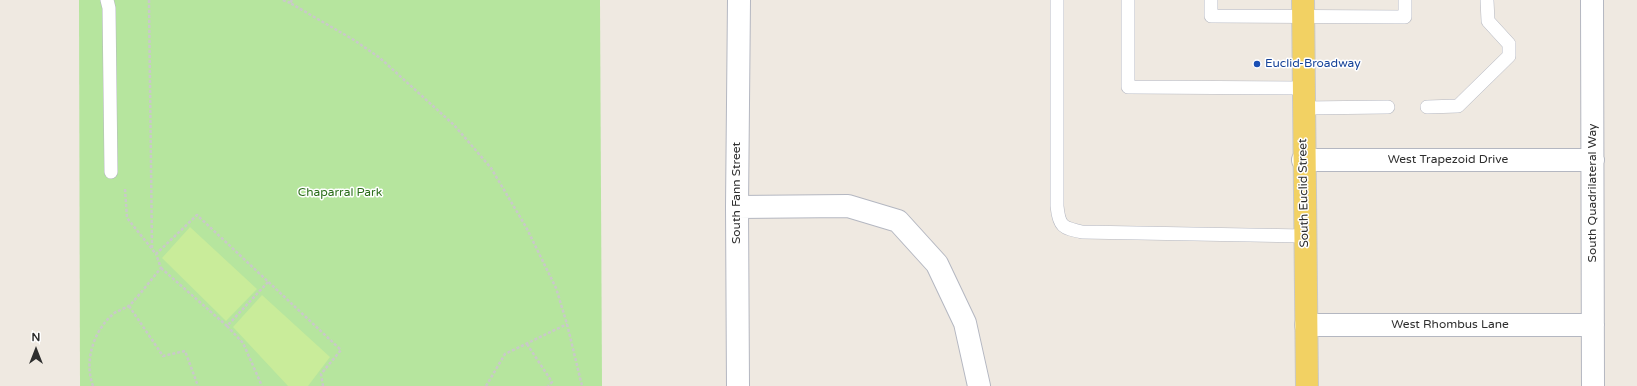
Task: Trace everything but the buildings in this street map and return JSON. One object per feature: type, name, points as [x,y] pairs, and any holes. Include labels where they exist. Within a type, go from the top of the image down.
[{"type":"main road","name":"South Euclid Street","points":[[1303,8],[1307,386]]},
{"type":"street","name":"South Fann Street","points":[[738,386],[737,207],[739,0]]},
{"type":"street","name":"South Quadrilateral Way","points":[[1592,0],[1594,386]]},
{"type":"street","name":"West Trapezoid Drive","points":[[1304,160],[1592,160]]},
{"type":"street","points":[[737,207],[848,206],[898,222],[937,264],[965,323],[979,386]]},
{"type":"street","name":"West Rhombus Lane","points":[[1306,325],[1594,325]]},
{"type":"lane","points":[[107,0],[109,8],[111,172]]},
{"type":"lane","points":[[1057,0],[1056,206],[1058,220],[1066,229],[1082,232],[1305,236]]},
{"type":"lane","points":[[1128,0],[1128,87],[1303,98],[1388,107]]},
{"type":"lane","points":[[1211,0],[1211,16],[1303,8],[1405,17],[1405,0]]},
{"type":"lane","points":[[1427,107],[1458,106],[1509,56],[1509,44],[1488,21],[1487,0]]},
{"type":"path","points":[[149,0],[152,249]]},
{"type":"path","points":[[283,0],[291,2],[354,40],[380,58],[454,125],[491,168],[526,226],[556,288],[567,324],[582,386]]},
{"type":"path","points":[[125,189],[126,218],[156,254],[161,268],[227,326],[242,343],[262,386]]},
{"type":"path","points":[[156,254],[196,215],[341,350],[321,374],[324,386]]},
{"type":"path","points":[[93,386],[89,375],[90,355],[97,335],[112,314],[129,306],[161,268]]},
{"type":"path","points":[[227,326],[268,282]]},
{"type":"path","points":[[129,306],[163,356],[185,351],[198,386]]},
{"type":"path","points":[[486,386],[505,354],[567,324]]},
{"type":"path","points":[[527,344],[552,382],[548,386]]},
{"type":"green space","name":"Chaparral Park","points":[[79,0],[600,0],[602,386],[80,386]]},
{"type":"green space","points":[[190,227],[257,289],[226,321],[162,258]]},
{"type":"green space","points":[[262,295],[330,357],[308,386],[288,386],[233,327]]},
{"type":"place","name":"Euclid-Broadway","points":[[1257,64]]}]
